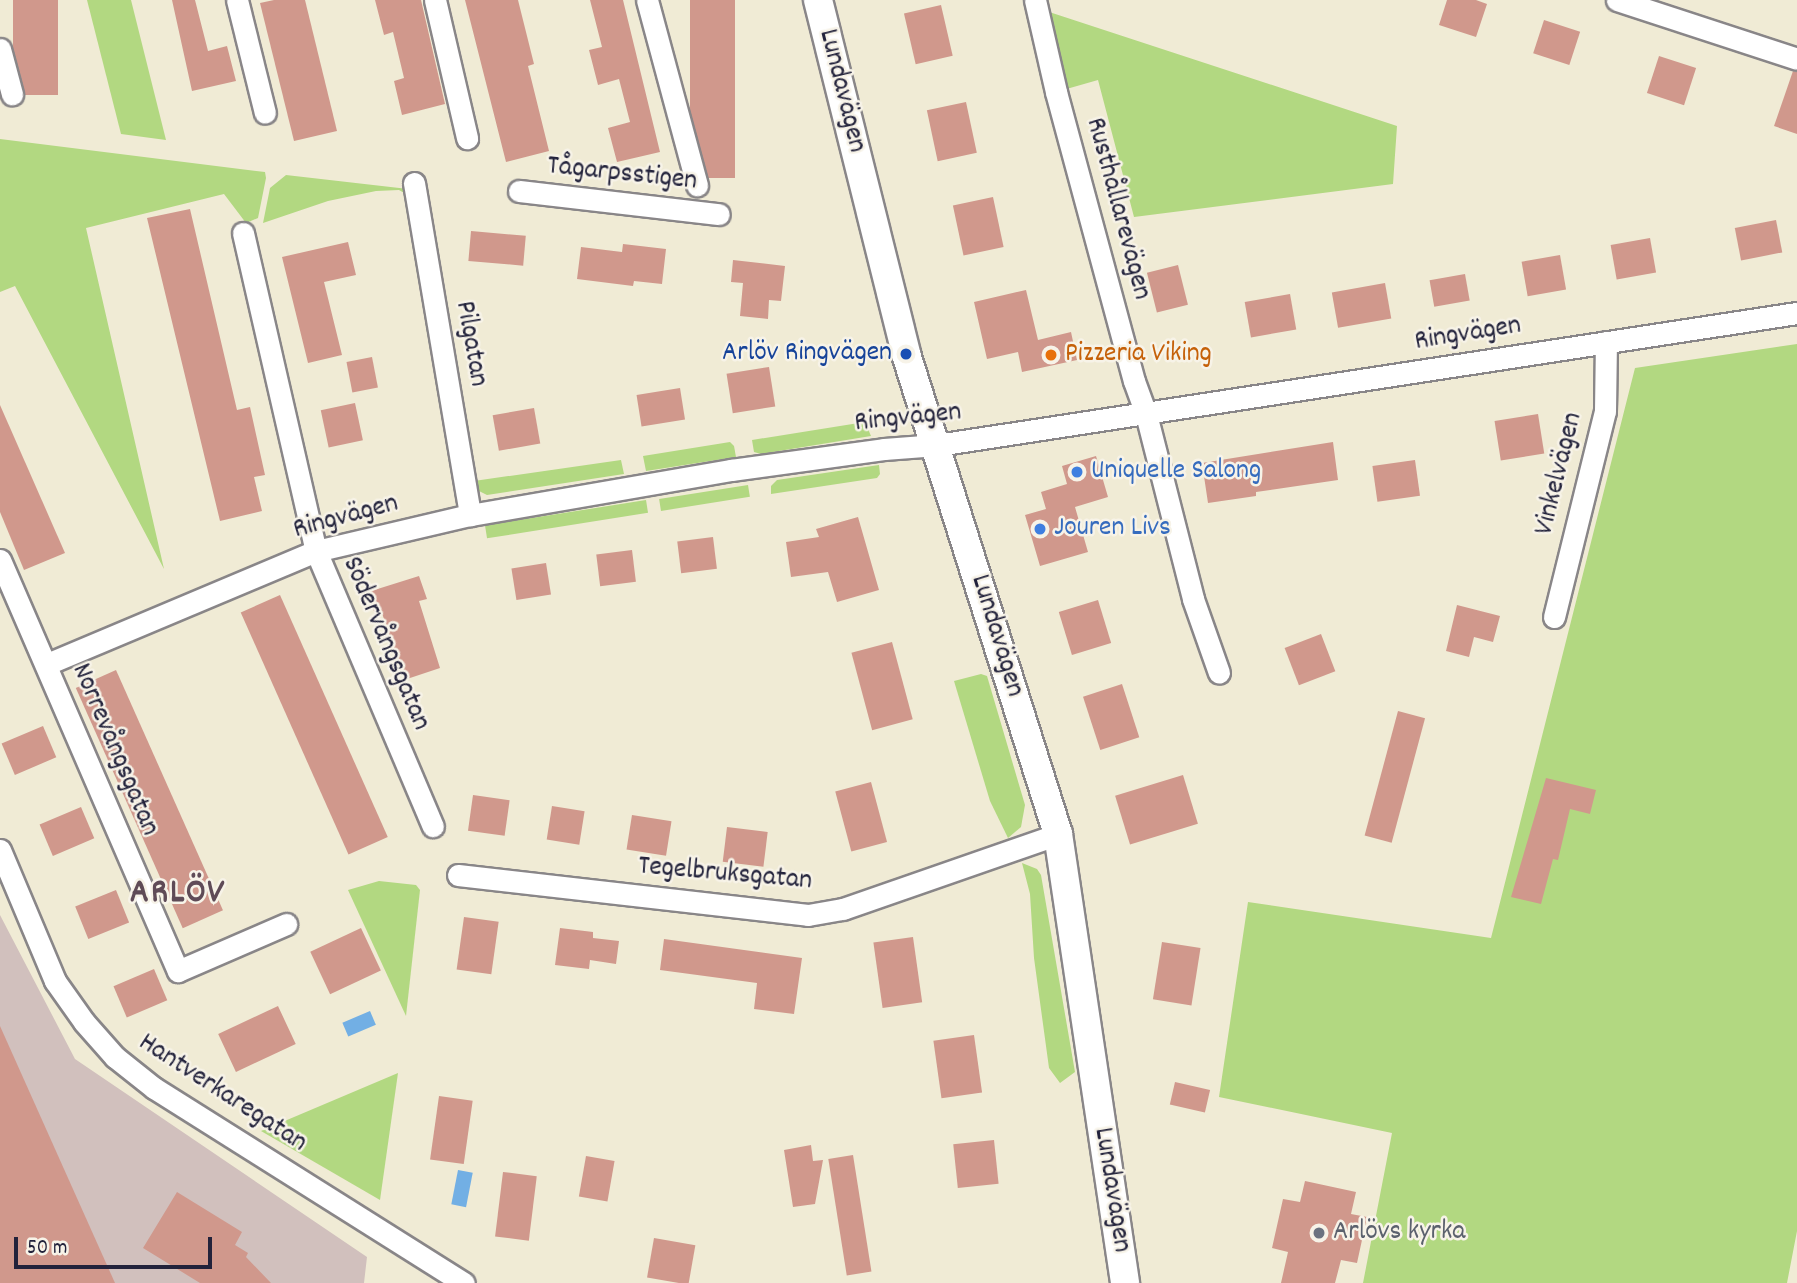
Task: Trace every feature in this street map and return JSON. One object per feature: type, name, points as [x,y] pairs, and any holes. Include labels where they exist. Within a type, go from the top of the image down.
[{"type":"main road","name":"Lundavägen","points":[[818,0],[906,354],[1058,834],[1125,1283]]},
{"type":"street","points":[[237,0],[265,113]]},
{"type":"street","points":[[435,0],[467,138]]},
{"type":"street","points":[[647,0],[697,184]]},
{"type":"street","name":"Rusthållarevägen","points":[[1035,0],[1056,92],[1134,381],[1146,414],[1193,599],[1219,673]]},
{"type":"street","points":[[1617,0],[1797,59]]},
{"type":"street","points":[[0,49],[12,94]]},
{"type":"street","name":"Pilgatan","points":[[414,183],[470,515]]},
{"type":"street","name":"Tågarpsstigen","points":[[519,191],[719,214]]},
{"type":"street","name":"Södervångsgatan","points":[[243,233],[316,551],[433,826]]},
{"type":"street","name":"Ringvägen","points":[[47,663],[316,551],[470,515],[731,470],[884,449],[937,445],[1797,313]]},
{"type":"street","name":"Vinkelvägen","points":[[1554,617],[1605,411],[1606,342]]},
{"type":"street","name":"Norrevångsgatan","points":[[0,560],[47,663],[178,971],[286,924]]},
{"type":"street","name":"Tegelbruksgatan","points":[[458,875],[808,915],[843,909],[1058,834]]},
{"type":"street","name":"Hantverkaregatan","points":[[0,850],[55,981],[84,1022],[116,1057],[154,1088],[464,1283]]},
{"type":"shaded area","points":[[0,915],[75,1059],[367,1257],[364,1283],[0,1283]]},
{"type":"green space","points":[[87,0],[131,0],[166,140],[121,134]]},
{"type":"green space","points":[[1037,8],[1397,126],[1393,184],[1134,217],[1098,80],[1056,92]]},
{"type":"green space","points":[[0,139],[265,172],[258,218],[246,223],[224,194],[86,228],[164,569],[15,286],[0,292]]},
{"type":"green space","points":[[286,175],[408,189],[406,194],[399,190],[376,191],[328,201],[263,223],[270,188]]},
{"type":"green space","points":[[1797,344],[1797,1231],[1787,1283],[1363,1283],[1392,1133],[1219,1097],[1248,902],[1491,938],[1635,368]]},
{"type":"green space","points":[[865,422],[871,436],[761,454],[754,452],[752,440]]},
{"type":"green space","points":[[730,442],[734,446],[736,457],[646,471],[643,456]]},
{"type":"green space","points":[[621,460],[624,474],[487,495],[477,490],[474,481]]},
{"type":"green space","points":[[879,465],[880,474],[877,478],[771,494],[771,486],[777,480]]},
{"type":"green space","points":[[748,485],[750,497],[661,511],[659,499]]},
{"type":"green space","points":[[646,500],[648,513],[487,538],[485,525]]},
{"type":"green space","points":[[981,674],[987,676],[1025,805],[1021,827],[1008,838],[990,801],[954,681]]},
{"type":"green space","points":[[1022,863],[1037,869],[1041,875],[1075,1072],[1060,1083],[1049,1068],[1034,958],[1030,894]]},
{"type":"green space","points":[[379,881],[416,885],[420,890],[406,1016],[348,890]]},
{"type":"green space","points":[[398,1073],[380,1200],[261,1131]]},
{"type":"water","points":[[370,1011],[376,1025],[348,1037],[342,1023]]},
{"type":"water","points":[[458,1170],[473,1173],[466,1207],[451,1204]]},
{"type":"building","points":[[13,0],[58,0],[58,95],[13,95]]},
{"type":"building","points":[[172,0],[195,0],[208,51],[227,46],[236,81],[192,91]]},
{"type":"building","points":[[305,0],[337,131],[294,141],[260,3]]},
{"type":"building","points":[[375,0],[421,0],[445,104],[402,115],[394,81],[404,78],[393,32],[384,35]]},
{"type":"building","points":[[465,0],[518,0],[534,64],[528,66],[549,151],[506,162]]},
{"type":"building","points":[[590,0],[623,0],[660,152],[617,162],[608,128],[630,122],[619,79],[598,85],[589,50],[602,47]]},
{"type":"building","points":[[690,0],[735,0],[735,178],[690,178]]},
{"type":"building","points":[[1447,0],[1476,0],[1487,4],[1476,37],[1439,25]]},
{"type":"building","points":[[941,5],[953,56],[916,64],[904,14]]},
{"type":"building","points":[[1544,20],[1580,32],[1569,65],[1533,53]]},
{"type":"building","points":[[1659,56],[1696,68],[1684,105],[1647,93]]},
{"type":"building","points":[[1793,71],[1797,72],[1797,134],[1774,126]]},
{"type":"building","points":[[966,102],[977,153],[938,161],[927,110]]},
{"type":"building","points":[[993,197],[1004,247],[963,255],[953,206]]},
{"type":"building","points":[[190,209],[237,410],[250,407],[265,475],[254,477],[262,511],[220,521],[147,218]]},
{"type":"building","points":[[1776,220],[1782,252],[1741,260],[1735,228]]},
{"type":"building","points":[[471,231],[526,236],[523,266],[468,261]]},
{"type":"building","points":[[1650,238],[1656,272],[1617,279],[1611,245]]},
{"type":"building","points":[[348,242],[356,275],[324,282],[342,355],[308,363],[282,257]]},
{"type":"building","points":[[623,244],[666,249],[662,284],[634,281],[633,286],[577,279],[581,247],[622,252]]},
{"type":"building","points":[[1560,255],[1566,289],[1528,296],[1522,262]]},
{"type":"building","points":[[733,260],[785,266],[781,301],[769,300],[768,319],[740,316],[743,283],[731,282]]},
{"type":"building","points":[[1178,265],[1188,305],[1157,313],[1147,273]]},
{"type":"building","points":[[1465,274],[1470,301],[1434,307],[1430,280]]},
{"type":"building","points":[[1385,283],[1391,318],[1338,328],[1332,292]]},
{"type":"building","points":[[1026,290],[1038,340],[1071,332],[1077,360],[1022,372],[1018,352],[987,359],[974,302]]},
{"type":"building","points":[[1290,294],[1296,329],[1251,337],[1245,302]]},
{"type":"building","points":[[372,357],[378,387],[352,392],[346,362]]},
{"type":"building","points":[[769,367],[775,407],[733,413],[727,374]]},
{"type":"building","points":[[680,388],[685,420],[642,426],[637,395]]},
{"type":"building","points":[[355,403],[363,440],[329,447],[321,410]]},
{"type":"building","points":[[0,405],[65,553],[24,570],[0,512]]},
{"type":"building","points":[[534,408],[540,443],[499,451],[493,415]]},
{"type":"building","points":[[1538,414],[1544,454],[1501,460],[1495,421]]},
{"type":"building","points":[[1333,442],[1338,480],[1256,492],[1256,496],[1208,503],[1202,463]]},
{"type":"building","points":[[1096,456],[1108,497],[1075,507],[1088,552],[1040,566],[1025,515],[1046,509],[1041,492],[1067,484],[1062,466]]},
{"type":"building","points":[[1415,460],[1420,496],[1377,502],[1372,466]]},
{"type":"building","points":[[858,517],[879,590],[837,602],[828,572],[791,577],[786,542],[819,537],[816,529]]},
{"type":"building","points":[[713,537],[717,569],[681,573],[677,541]]},
{"type":"building","points":[[632,550],[636,582],[600,586],[596,554]]},
{"type":"building","points":[[546,563],[551,595],[516,600],[511,568]]},
{"type":"building","points":[[419,576],[427,599],[419,601],[440,668],[404,680],[382,613],[375,615],[368,592]]},
{"type":"building","points":[[280,595],[388,837],[349,855],[241,612]]},
{"type":"building","points":[[1098,600],[1111,643],[1072,655],[1059,612]]},
{"type":"building","points":[[1457,605],[1500,616],[1493,642],[1474,637],[1469,657],[1446,651]]},
{"type":"building","points":[[1321,634],[1335,671],[1299,685],[1285,648]]},
{"type":"building","points":[[892,642],[913,719],[872,730],[851,653]]},
{"type":"building","points":[[116,670],[223,910],[183,928],[76,688]]},
{"type":"building","points":[[1122,684],[1139,737],[1100,750],[1083,697]]},
{"type":"building","points":[[1398,711],[1425,718],[1392,843],[1365,836]]},
{"type":"building","points":[[43,726],[56,757],[15,775],[2,744]]},
{"type":"building","points":[[1183,775],[1198,824],[1130,845],[1115,796]]},
{"type":"building","points":[[1546,778],[1596,790],[1590,814],[1570,809],[1558,860],[1553,859],[1541,904],[1511,897]]},
{"type":"building","points":[[871,782],[887,842],[851,851],[835,792]]},
{"type":"building","points":[[473,795],[510,800],[505,836],[468,831]]},
{"type":"building","points":[[552,806],[585,811],[579,845],[547,840]]},
{"type":"building","points":[[81,807],[94,838],[53,856],[40,825]]},
{"type":"building","points":[[632,815],[672,821],[666,856],[627,850]]},
{"type":"building","points":[[727,827],[768,832],[763,867],[723,862]]},
{"type":"building","points":[[116,890],[129,922],[88,939],[75,906]]},
{"type":"building","points":[[464,917],[499,922],[491,974],[457,969]]},
{"type":"building","points":[[361,928],[381,971],[330,994],[310,952]]},
{"type":"building","points":[[560,928],[593,932],[593,938],[619,941],[616,964],[590,960],[589,969],[555,965]]},
{"type":"building","points":[[913,937],[922,1002],[883,1008],[873,943]]},
{"type":"building","points":[[664,939],[802,958],[794,1014],[754,1009],[757,983],[660,970]]},
{"type":"building","points":[[1162,942],[1201,948],[1191,1005],[1153,999]]},
{"type":"building","points":[[154,969],[167,1000],[127,1017],[113,986]]},
{"type":"building","points":[[278,1006],[296,1044],[236,1072],[218,1034]]},
{"type":"building","points":[[0,1026],[115,1283],[0,1283]]},
{"type":"building","points":[[974,1035],[982,1092],[941,1098],[933,1041]]},
{"type":"building","points":[[1175,1082],[1210,1090],[1205,1113],[1170,1104]]},
{"type":"building","points":[[439,1096],[473,1101],[464,1164],[430,1159]]},
{"type":"building","points":[[994,1140],[999,1184],[958,1188],[953,1144]]},
{"type":"building","points":[[811,1145],[813,1161],[823,1160],[815,1204],[793,1207],[784,1150]]},
{"type":"building","points":[[853,1155],[871,1272],[847,1275],[828,1159]]},
{"type":"building","points":[[586,1156],[615,1161],[607,1201],[579,1196]]},
{"type":"building","points":[[503,1172],[537,1176],[529,1241],[495,1237]]},
{"type":"building","name":"Arlövs kyrka","points":[[1305,1181],[1356,1192],[1351,1214],[1367,1217],[1357,1263],[1341,1260],[1335,1283],[1281,1283],[1288,1252],[1272,1248],[1283,1199],[1300,1202]]},
{"type":"building","points":[[177,1192],[242,1232],[235,1245],[248,1253],[246,1257],[271,1283],[200,1283],[143,1248]]},
{"type":"building","points":[[654,1238],[695,1245],[689,1283],[647,1277]]},
{"type":"place","name":"Arlöv Ringvägen","points":[[906,354]]},
{"type":"place","name":"Pizzeria Viking","points":[[1051,355]]},
{"type":"place","name":"Uniquelle Salong","points":[[1077,472]]},
{"type":"place","name":"Jouren Livs","points":[[1040,529]]},
{"type":"place","name":"Arlövs kyrka","points":[[1319,1233]]},
{"type":"district","name":"ARLÖV","points":[[178,894]]}]
